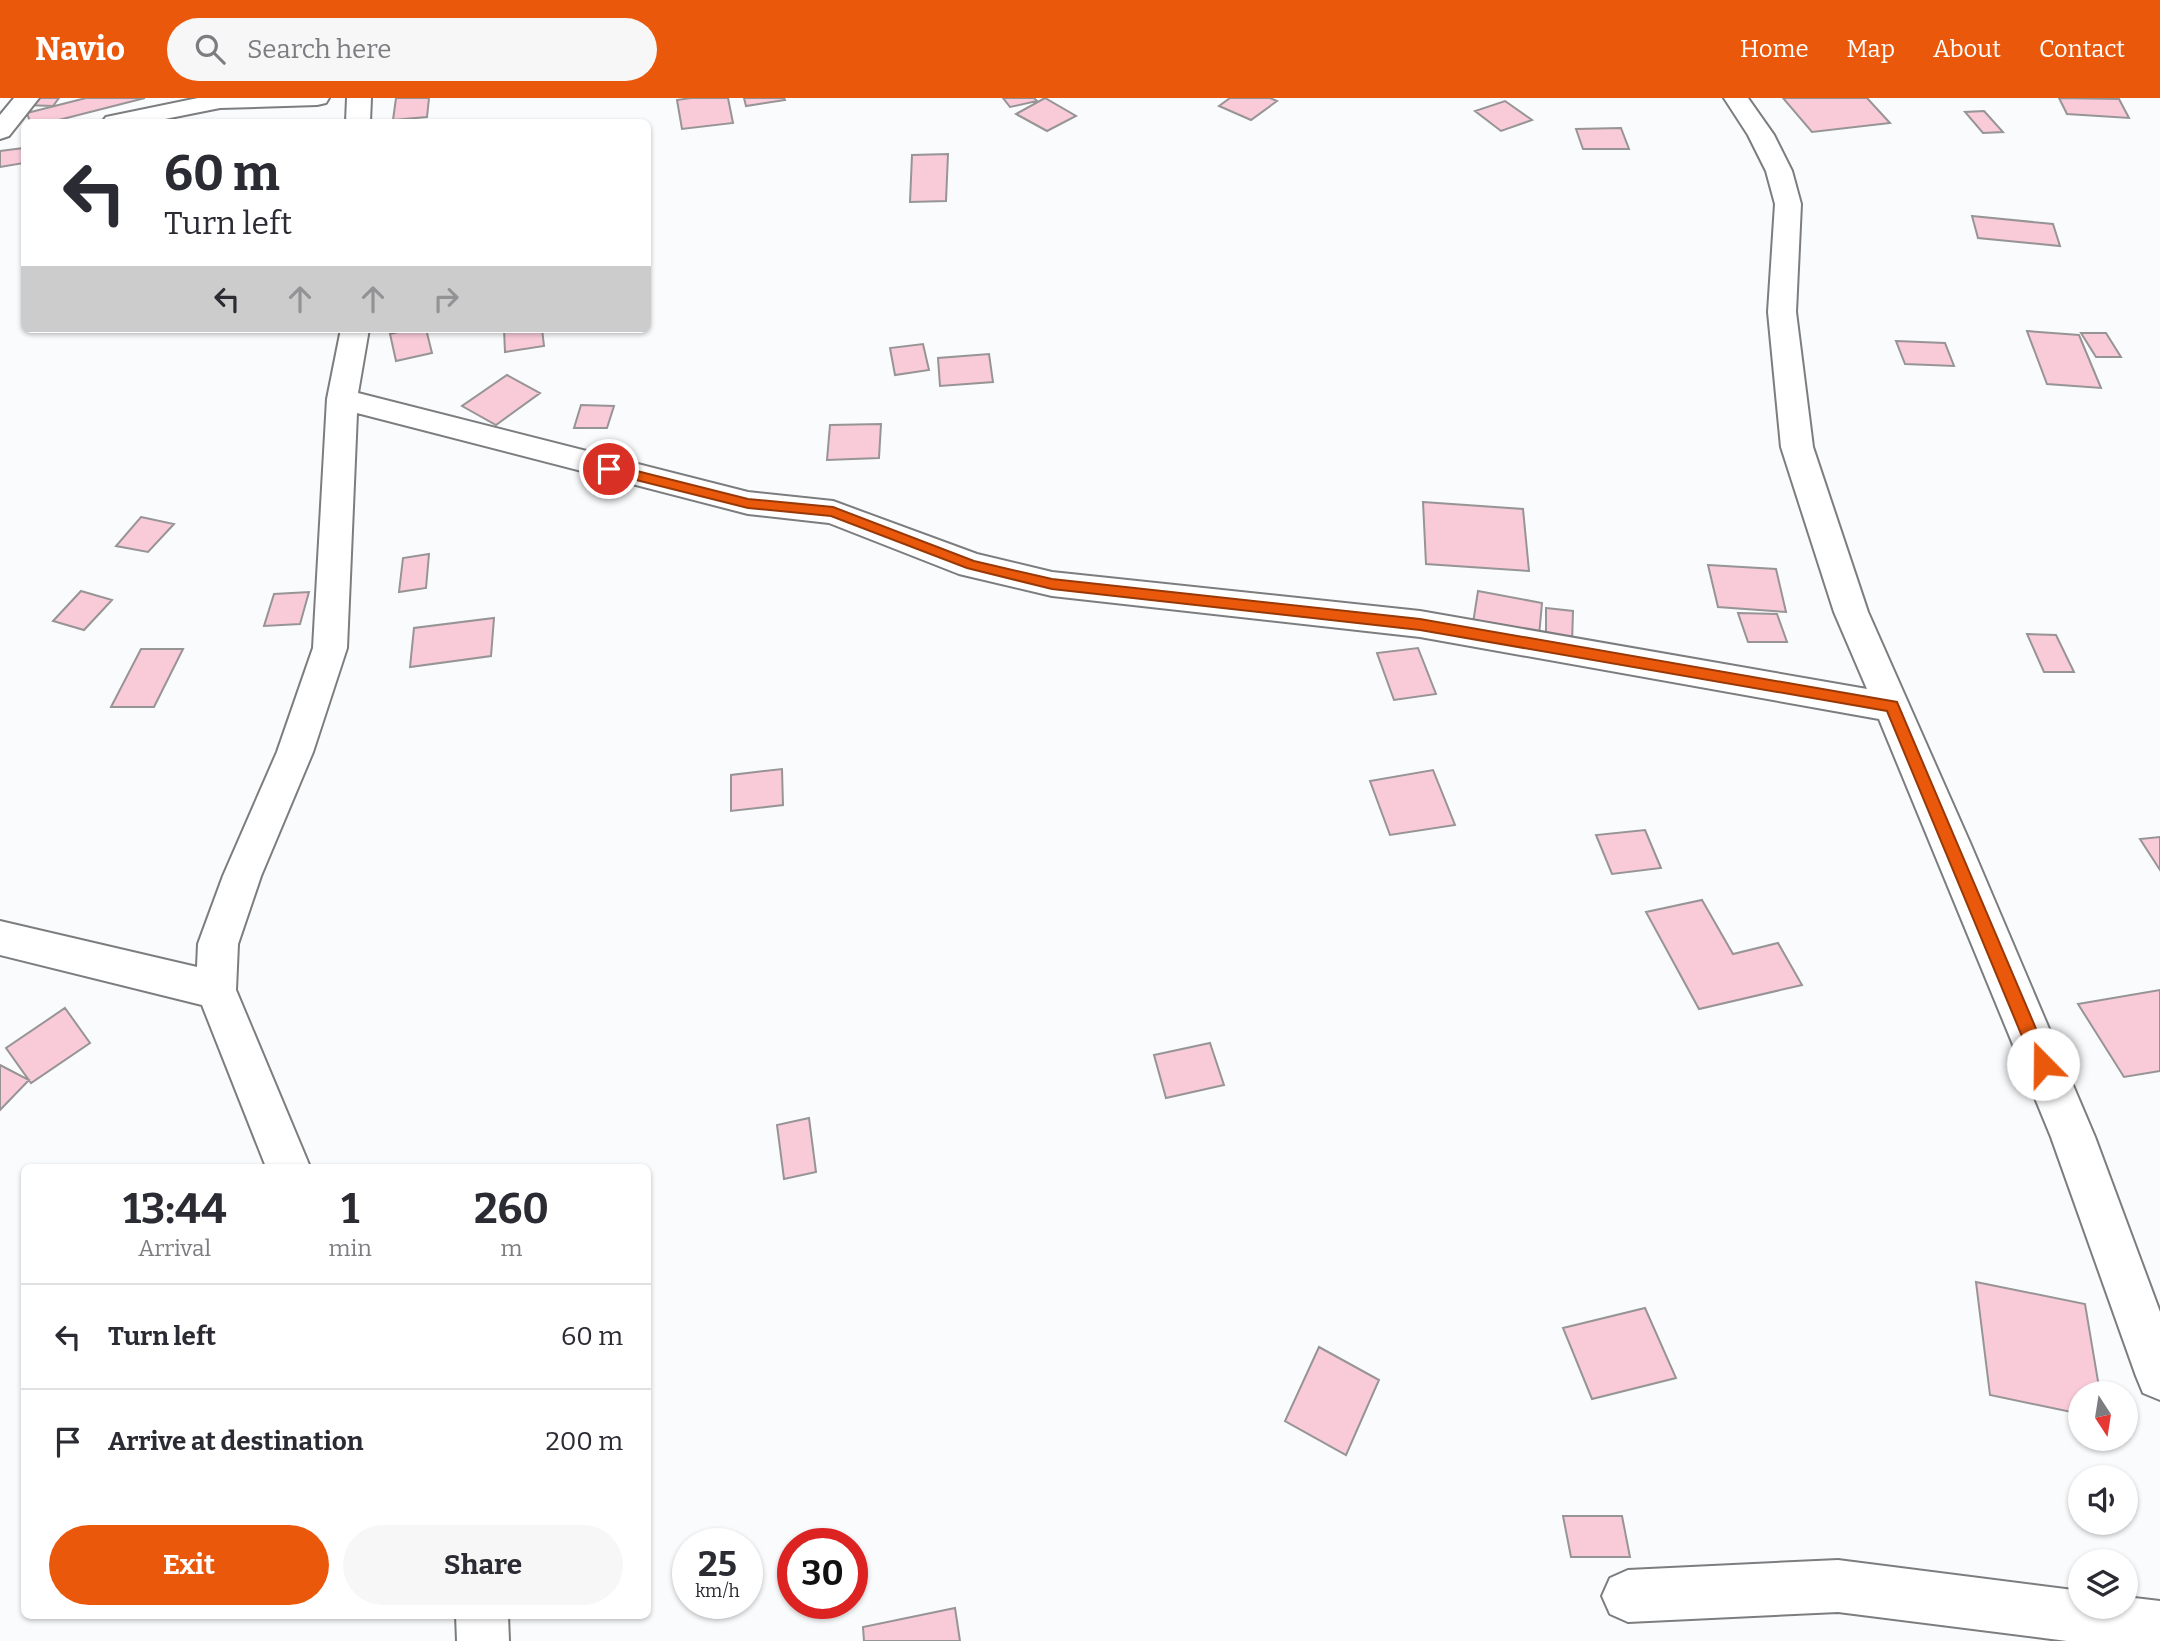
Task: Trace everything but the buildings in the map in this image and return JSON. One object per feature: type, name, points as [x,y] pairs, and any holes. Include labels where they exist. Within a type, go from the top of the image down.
[{"type":"street","points":[[0,131],[27,98]]},
{"type":"street","points":[[130,119],[220,101],[317,98]]},
{"type":"street","points":[[358,119],[359,98]]},
{"type":"street","points":[[1736,98],[1761,135],[1779,170],[1788,204],[1782,312],[1797,447],[1851,612],[2073,1137],[2160,1376]]},
{"type":"street","points":[[0,141],[21,139]]},
{"type":"street","points":[[287,1164],[216,990],[218,944],[242,876],[295,752],[330,648],[342,399],[354,333]]},
{"type":"street","points":[[342,399],[735,500],[833,512],[971,565],[1052,584],[1420,624],[1892,706]]},
{"type":"street","points":[[0,938],[216,990]]},
{"type":"street","points":[[1628,1596],[1838,1586],[2160,1627]]},
{"type":"street","points":[[482,1619],[483,1641]]},
{"type":"route","points":[[609,469],[748,503],[833,512],[971,565],[1052,584],[1420,624],[1892,706],[2043,1064]]}]
